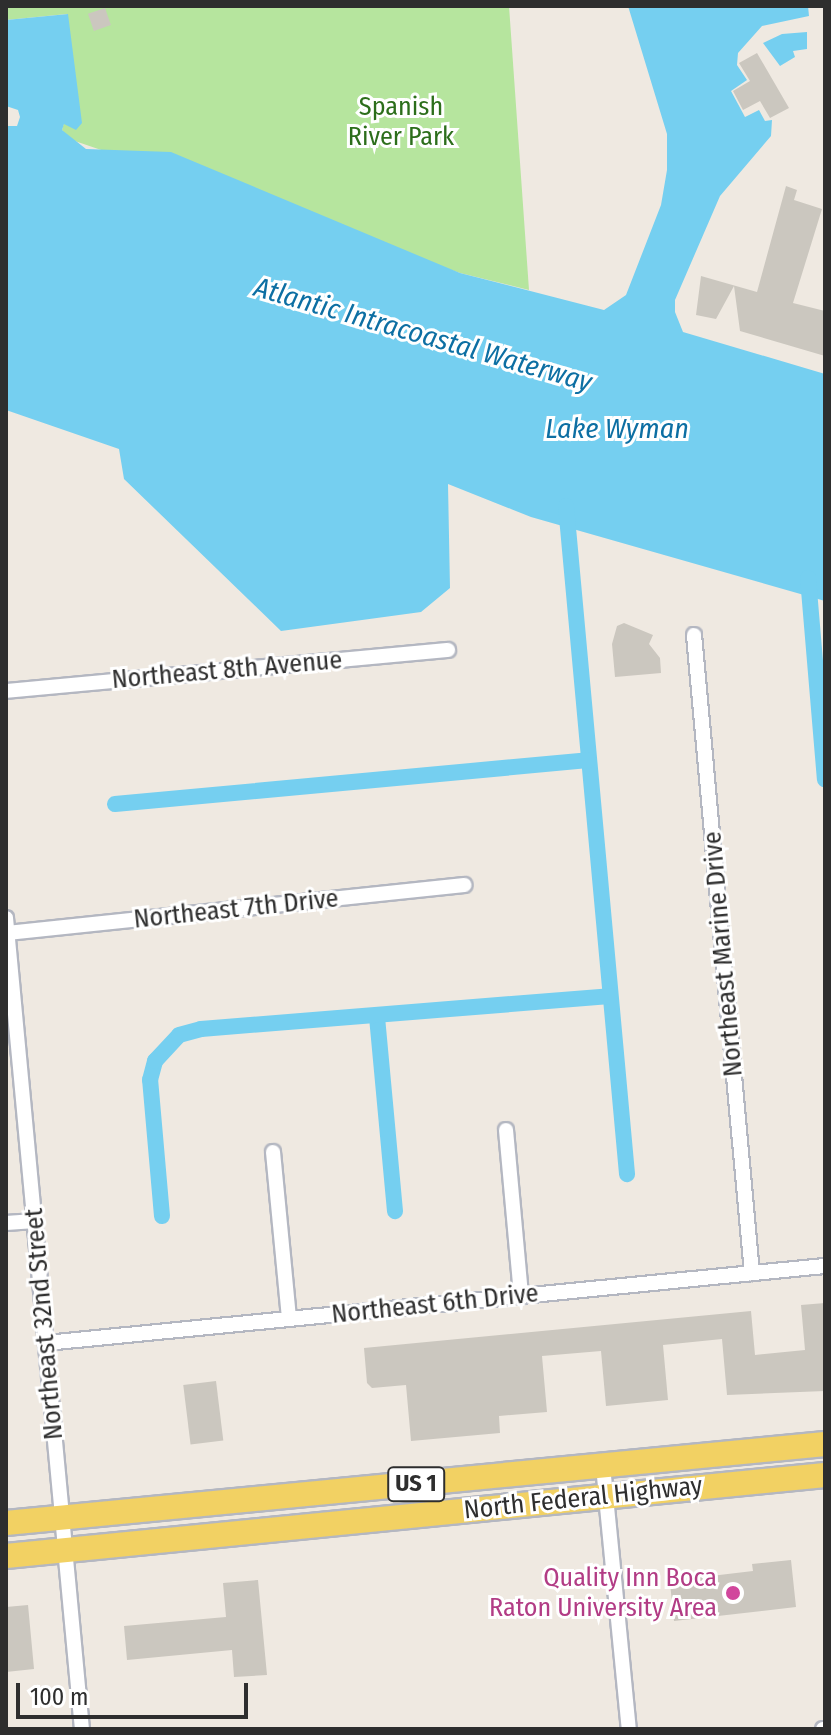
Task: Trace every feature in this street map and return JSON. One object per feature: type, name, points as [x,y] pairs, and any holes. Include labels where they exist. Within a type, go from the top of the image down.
[{"type":"main road","name":"North Federal Highway","points":[[6,1523],[825,1444]]},
{"type":"main road","name":"North Federal Highway","points":[[6,1556],[825,1475]]},
{"type":"street","name":"Northeast Marine Drive","points":[[694,635],[752,1273]]},
{"type":"street","name":"Northeast 8th Avenue","points":[[6,691],[448,650]]},
{"type":"street","name":"Northeast 7th Drive","points":[[7,926],[464,885]]},
{"type":"street","name":"Northeast 32nd Street","points":[[7,926],[82,1729]]},
{"type":"street","points":[[506,1130],[521,1296]]},
{"type":"street","points":[[273,1152],[289,1318]]},
{"type":"street","points":[[6,1223],[35,1221]]},
{"type":"street","name":"Northeast 6th Drive","points":[[46,1343],[825,1266]]},
{"type":"street","points":[[603,1466],[629,1729]]},
{"type":"green space","name":"Spanish River Park","points":[[6,6],[509,6],[529,290],[460,273],[69,139],[62,130],[64,123],[69,125],[67,14],[6,20]]},
{"type":"water","points":[[628,6],[808,6],[809,16],[762,26],[738,53],[737,65],[747,80],[731,91],[745,117],[759,110],[765,121],[772,120],[771,136],[720,196],[675,300],[675,312],[683,332],[825,374],[825,601],[531,517],[448,484],[450,588],[421,612],[281,631],[124,479],[119,449],[6,410],[6,126],[17,126],[20,117],[18,110],[6,106],[6,20],[68,14],[82,123],[76,130],[64,124],[62,130],[86,149],[171,152],[460,273],[604,310],[626,295],[661,205],[667,170],[667,134]]},
{"type":"water","points":[[807,32],[807,49],[793,51],[795,57],[780,66],[763,43],[782,34]]},
{"type":"building","points":[[105,8],[111,25],[94,31],[88,14]]},
{"type":"building","points":[[757,53],[789,108],[770,118],[760,101],[743,110],[733,91],[750,81],[739,63]]},
{"type":"building","points":[[786,186],[797,190],[794,200],[822,209],[793,303],[825,311],[825,356],[740,331],[734,286],[716,319],[696,315],[701,276],[757,292]]},
{"type":"building","points":[[624,623],[653,635],[649,644],[660,658],[661,673],[615,677],[612,644],[617,626]]},
{"type":"building","points":[[825,1303],[825,1391],[727,1395],[722,1339],[663,1345],[668,1400],[606,1406],[601,1351],[542,1356],[547,1412],[499,1416],[500,1433],[411,1441],[406,1385],[372,1388],[367,1383],[364,1348],[751,1311],[755,1355],[805,1350],[801,1305]]},
{"type":"building","points":[[216,1381],[223,1441],[191,1445],[183,1385]]},
{"type":"building","name":"Quality Inn Boca Raton University Area","points":[[791,1560],[796,1607],[674,1621],[669,1574],[693,1572],[694,1578],[753,1571],[752,1564]]},
{"type":"building","points":[[258,1580],[267,1675],[234,1677],[232,1650],[127,1660],[124,1626],[226,1617],[223,1583]]},
{"type":"building","points":[[28,1605],[34,1669],[6,1672],[6,1607]]},
{"type":"waterway","points":[[566,506],[627,1174]]},
{"type":"waterway","points":[[808,578],[825,779]]},
{"type":"waterway","points":[[115,804],[588,760]]},
{"type":"waterway","points":[[162,1216],[150,1080],[155,1061],[179,1035],[201,1029],[610,996]]},
{"type":"waterway","points":[[377,1017],[395,1211]]},
{"type":"place","name":"Quality Inn Boca Raton University Area","points":[[733,1593]]},
{"type":"water label","name":"Atlantic Intracoastal Waterway","points":[[423,335]]},
{"type":"water label","name":"Lake Wyman","points":[[617,429]]}]
